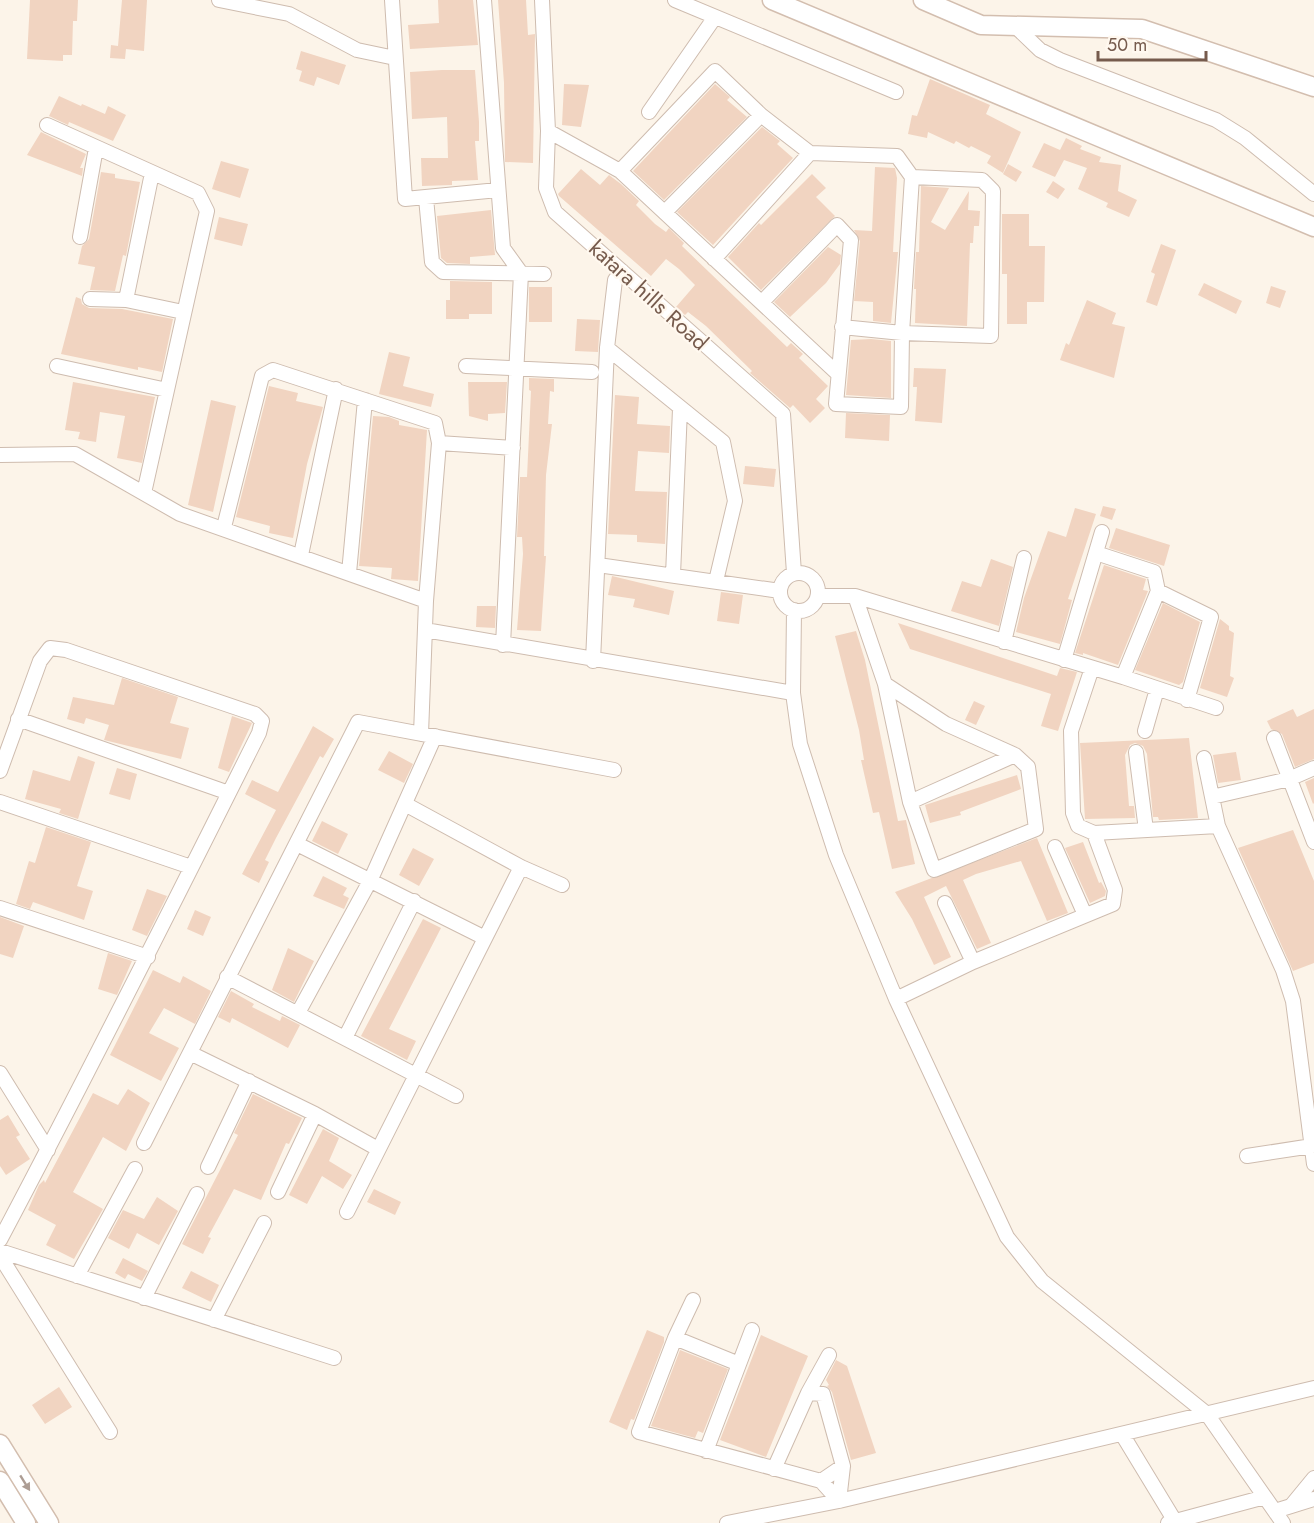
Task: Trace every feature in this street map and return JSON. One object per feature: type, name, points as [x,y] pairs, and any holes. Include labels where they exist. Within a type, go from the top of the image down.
[{"type":"street","points":[[219,0],[289,14],[357,50],[395,58]]},
{"type":"street","points":[[392,0],[405,198],[498,190]]},
{"type":"street","points":[[484,0],[503,248],[521,273],[503,645]]},
{"type":"street","name":"katara hills Road","points":[[542,0],[548,131],[546,188],[555,212],[783,414],[794,573]]},
{"type":"street","points":[[675,0],[896,92]]},
{"type":"street","points":[[772,0],[1314,227]]},
{"type":"street","points":[[923,0],[981,25],[1142,29],[1314,87]]},
{"type":"street","points":[[649,112],[715,17]]},
{"type":"street","points":[[1016,27],[1027,40],[1060,60],[1216,120],[1245,138],[1314,194]]},
{"type":"street","points":[[620,171],[715,71],[761,115],[810,153],[897,156],[912,177],[902,333],[901,407],[836,404],[837,372],[851,240],[837,225],[762,302]]},
{"type":"street","points":[[665,212],[761,115]]},
{"type":"street","points":[[47,125],[198,193],[207,211],[144,493]]},
{"type":"street","points":[[548,131],[620,171],[837,372]]},
{"type":"street","points":[[80,237],[96,148]]},
{"type":"street","points":[[714,259],[810,153]]},
{"type":"street","points":[[126,300],[152,174]]},
{"type":"street","points":[[842,327],[902,333],[991,336],[993,191],[982,180],[912,177]]},
{"type":"street","points":[[426,198],[432,262],[443,272],[544,274]]},
{"type":"street","points":[[593,661],[607,348],[615,280],[622,270]]},
{"type":"street","points":[[90,299],[126,300],[183,312]]},
{"type":"street","points":[[607,348],[723,442],[735,501],[716,581]]},
{"type":"street","points":[[57,366],[166,390]]},
{"type":"street","points":[[466,366],[592,372]]},
{"type":"street","points":[[224,527],[262,376],[273,370],[435,423],[439,443],[425,630],[428,735],[405,804],[370,879],[298,1013]]},
{"type":"street","points":[[301,555],[336,389]]},
{"type":"street","points":[[349,573],[365,400]]},
{"type":"street","points":[[673,575],[680,409]]},
{"type":"street","points":[[439,443],[513,448]]},
{"type":"street","points":[[0,455],[75,454],[180,514],[224,527],[426,601]]},
{"type":"street","points":[[1064,660],[1102,532]]},
{"type":"street","points":[[1096,554],[1154,572],[1158,591],[1123,677]]},
{"type":"street","points":[[1004,642],[1024,558]]},
{"type":"street","points":[[597,565],[780,591]]},
{"type":"street","points":[[794,573],[807,574],[816,583],[818,596],[807,610],[794,610],[784,603],[780,591],[784,580],[794,573]]},
{"type":"street","points":[[1158,591],[1210,617],[1187,700]]},
{"type":"street","points":[[818,596],[855,596],[1123,677],[1216,708]]},
{"type":"street","points":[[855,596],[885,684],[910,802],[934,870],[1036,830],[1028,767],[1015,755],[946,724],[885,684]]},
{"type":"street","points":[[794,610],[793,693],[800,744],[836,855],[896,999],[1007,1238],[1042,1281],[1207,1414],[1283,1523]]},
{"type":"street","points":[[425,630],[593,661],[793,693]]},
{"type":"street","points":[[0,771],[40,661],[50,648],[66,650],[255,714],[262,721],[259,733],[190,867],[148,957],[0,1240]]},
{"type":"street","points":[[1092,668],[1071,730],[1073,813],[1078,826],[1094,832],[1218,826]]},
{"type":"street","points":[[1145,731],[1157,689]]},
{"type":"street","points":[[18,719],[229,793]]},
{"type":"street","points":[[144,1143],[358,722],[615,770]]},
{"type":"street","points":[[1274,738],[1314,842]]},
{"type":"street","points":[[1136,752],[1146,830]]},
{"type":"street","points":[[910,802],[1015,755]]},
{"type":"street","points":[[1204,758],[1218,826],[1289,989],[1314,1164]]},
{"type":"street","points":[[1212,797],[1289,779],[1314,768]]},
{"type":"street","points":[[0,802],[190,867]]},
{"type":"street","points":[[405,804],[521,867],[562,885]]},
{"type":"street","points":[[896,999],[973,962],[1113,904],[1115,890],[1094,832]]},
{"type":"street","points":[[297,844],[485,938]]},
{"type":"street","points":[[1055,847],[1085,915]]},
{"type":"street","points":[[346,1212],[521,867]]},
{"type":"street","points":[[345,1038],[414,901]]},
{"type":"street","points":[[945,903],[973,962]]},
{"type":"street","points":[[0,908],[148,957]]},
{"type":"street","points":[[227,977],[456,1096]]},
{"type":"street","points":[[190,1053],[315,1114],[378,1149]]},
{"type":"street","points":[[0,1073],[48,1150]]},
{"type":"street","points":[[208,1167],[249,1081]]},
{"type":"street","points":[[278,1192],[315,1114]]},
{"type":"street","points":[[1247,1156],[1312,1146]]},
{"type":"street","points":[[77,1276],[135,1169]]},
{"type":"street","points":[[144,1298],[197,1194]]},
{"type":"street","points":[[214,1320],[264,1223]]},
{"type":"street","points":[[0,1251],[334,1358]]},
{"type":"street","points":[[0,1256],[110,1432]]},
{"type":"street","points":[[693,1300],[675,1338],[639,1432],[821,1481],[839,1501]]},
{"type":"street","points":[[706,1451],[752,1329]]},
{"type":"street","points":[[675,1338],[739,1364]]},
{"type":"street","points":[[774,1469],[808,1393],[829,1355]]},
{"type":"street","points":[[727,1523],[839,1501],[1314,1388]]},
{"type":"street","points":[[808,1393],[823,1394],[843,1466],[839,1501]]},
{"type":"street","points":[[1122,1434],[1173,1522],[1265,1497]]},
{"type":"street","points":[[0,1444],[49,1523]]},
{"type":"street","points":[[821,1481],[843,1466]]},
{"type":"street","points":[[1291,1506],[1314,1478]]},
{"type":"street","points":[[0,1481],[27,1523]]},
{"type":"street","points":[[1275,1511],[1314,1499]]},
{"type":"building","points":[[30,0],[78,0],[77,21],[73,21],[72,55],[63,55],[63,61],[27,59]]},
{"type":"building","points":[[122,0],[147,0],[144,51],[126,49],[125,59],[110,58],[111,45],[118,46]]},
{"type":"building","points":[[438,0],[473,0],[478,45],[410,49],[408,25],[439,23]]},
{"type":"building","points":[[498,0],[526,0],[528,35],[535,34],[533,163],[505,162],[504,83]]},
{"type":"building","points":[[301,51],[346,65],[339,85],[317,77],[314,86],[299,81],[302,71],[296,69]]},
{"type":"building","points":[[475,70],[479,122],[479,141],[475,141],[478,180],[452,181],[452,185],[422,186],[421,158],[448,158],[447,117],[412,119],[410,72]]},
{"type":"building","points":[[930,79],[990,105],[986,114],[1021,132],[1003,173],[987,163],[991,156],[971,146],[969,148],[956,141],[954,144],[928,132],[927,138],[908,134],[912,115],[917,116]]},
{"type":"building","points":[[564,84],[589,85],[581,127],[562,125]]},
{"type":"building","points":[[715,84],[730,97],[727,100],[747,117],[664,200],[633,171]]},
{"type":"building","points":[[59,96],[105,114],[108,106],[126,115],[113,141],[49,116]]},
{"type":"building","points":[[762,127],[780,141],[777,144],[793,158],[713,245],[677,212]]},
{"type":"building","points":[[41,132],[86,154],[80,168],[83,168],[82,176],[27,155]]},
{"type":"building","points":[[1066,138],[1082,146],[1080,149],[1101,157],[1099,162],[1121,165],[1118,191],[1137,200],[1129,217],[1106,207],[1108,203],[1078,189],[1087,168],[1064,160],[1055,177],[1032,167],[1044,143],[1060,150]]},
{"type":"building","points":[[221,161],[249,169],[240,198],[212,189]]},
{"type":"building","points":[[1008,164],[1022,172],[1016,182],[1003,174]]},
{"type":"building","points":[[875,167],[895,168],[897,178],[893,252],[898,252],[891,323],[873,321],[873,302],[854,301],[860,241],[854,230],[872,231]]},
{"type":"building","points":[[581,169],[600,185],[609,175],[621,184],[639,201],[636,205],[655,224],[666,232],[669,228],[684,243],[682,246],[787,347],[791,343],[803,354],[799,358],[828,386],[816,399],[825,408],[810,423],[793,405],[790,408],[750,373],[752,371],[706,326],[688,312],[685,315],[676,307],[695,285],[679,269],[666,259],[651,276],[559,196],[558,194]]},
{"type":"building","points":[[101,172],[115,174],[115,178],[140,182],[126,256],[123,255],[115,291],[90,290],[95,267],[78,264],[82,246],[89,239]]},
{"type":"building","points":[[812,174],[826,188],[816,197],[835,216],[761,290],[728,257],[759,223],[761,225]]},
{"type":"building","points":[[1053,181],[1065,189],[1058,199],[1046,192]]},
{"type":"building","points":[[921,186],[949,188],[931,222],[945,230],[969,191],[968,210],[980,211],[979,226],[974,226],[973,243],[970,243],[967,326],[915,323],[916,289],[914,289],[916,252],[919,252]]},
{"type":"building","points":[[491,210],[495,255],[470,257],[470,264],[447,263],[441,258],[437,216]]},
{"type":"building","points":[[1002,214],[1029,214],[1029,246],[1045,246],[1044,302],[1027,302],[1027,324],[1007,324],[1007,274],[1002,274]]},
{"type":"building","points":[[219,217],[248,224],[242,246],[214,239]]},
{"type":"building","points":[[1161,244],[1176,250],[1157,306],[1146,302],[1155,274],[1151,272]]},
{"type":"building","points":[[828,247],[841,255],[840,264],[826,283],[790,317],[774,302]]},
{"type":"building","points":[[450,281],[492,282],[492,314],[469,314],[469,319],[446,319],[446,300],[450,300]]},
{"type":"building","points":[[1204,283],[1242,301],[1236,314],[1198,295]]},
{"type":"building","points":[[1271,286],[1286,291],[1280,308],[1266,303]]},
{"type":"building","points":[[529,287],[552,287],[552,322],[529,322]]},
{"type":"building","points":[[76,297],[89,308],[122,309],[173,319],[162,372],[138,367],[138,370],[61,354]]},
{"type":"building","points":[[1087,300],[1116,313],[1112,324],[1125,327],[1114,378],[1060,360],[1066,343],[1069,345]]},
{"type":"building","points":[[577,319],[600,320],[598,352],[575,351]]},
{"type":"building","points":[[851,340],[891,341],[891,398],[846,395]]},
{"type":"building","points":[[389,352],[410,357],[403,386],[434,394],[431,407],[379,394]]},
{"type":"building","points":[[914,368],[946,369],[942,423],[915,421],[917,387],[913,387]]},
{"type":"building","points":[[529,378],[554,379],[554,392],[550,391],[548,424],[552,424],[546,475],[544,556],[546,556],[541,631],[517,630],[523,554],[522,537],[517,537],[520,477],[527,477],[531,391],[529,390]]},
{"type":"building","points":[[73,382],[155,397],[142,463],[117,458],[125,416],[100,412],[96,442],[78,439],[80,432],[65,430]]},
{"type":"building","points":[[468,382],[507,382],[505,413],[488,414],[488,421],[469,416]]},
{"type":"building","points":[[269,386],[298,393],[296,401],[323,407],[307,464],[293,538],[269,533],[270,526],[236,517]]},
{"type":"building","points":[[615,395],[639,397],[637,424],[670,426],[669,453],[638,451],[635,491],[667,492],[665,544],[637,542],[637,535],[608,534]]},
{"type":"building","points":[[211,400],[236,406],[213,512],[188,505]]},
{"type":"building","points":[[846,413],[890,415],[889,441],[845,438]]},
{"type":"building","points":[[373,416],[389,417],[399,421],[399,425],[427,430],[418,581],[391,579],[392,568],[359,566]]},
{"type":"building","points":[[745,466],[776,469],[774,487],[743,484]]},
{"type":"building","points":[[1103,506],[1116,509],[1112,520],[1100,516]]},
{"type":"building","points":[[1075,508],[1096,514],[1068,599],[1072,600],[1060,644],[1016,632],[1024,598],[1048,531],[1066,537]]},
{"type":"building","points":[[1116,528],[1170,545],[1164,566],[1109,548]]},
{"type":"building","points":[[991,559],[1013,567],[999,626],[951,611],[962,581],[981,587]]},
{"type":"building","points":[[1104,565],[1146,579],[1143,590],[1148,591],[1118,665],[1083,653],[1083,655],[1075,653]]},
{"type":"building","points":[[612,576],[674,591],[669,615],[633,607],[635,599],[608,595]]},
{"type":"building","points":[[721,592],[743,595],[739,624],[717,621]]},
{"type":"building","points":[[1163,603],[1200,622],[1183,682],[1179,685],[1135,670]]},
{"type":"building","points":[[477,606],[496,606],[495,628],[476,627]]},
{"type":"building","points":[[1220,619],[1234,633],[1230,676],[1234,678],[1227,697],[1200,688]]},
{"type":"building","points":[[898,623],[1057,676],[1060,668],[1077,672],[1058,731],[1041,726],[1051,694],[910,649]]},
{"type":"building","points":[[856,631],[865,660],[898,821],[906,820],[915,864],[892,869],[879,812],[873,813],[861,760],[864,760],[859,730],[835,636]]},
{"type":"building","points":[[122,678],[178,697],[170,723],[189,728],[181,759],[104,740],[109,725],[86,718],[84,724],[67,719],[73,697],[114,705]]},
{"type":"building","points":[[974,701],[985,706],[976,725],[965,720]]},
{"type":"building","points":[[1293,709],[1297,717],[1314,709],[1314,759],[1295,767],[1282,734],[1271,729],[1267,721]]},
{"type":"building","points":[[232,716],[252,723],[229,772],[218,768]]},
{"type":"building","points":[[313,726],[334,739],[323,758],[320,756],[276,838],[265,860],[269,862],[259,883],[242,874],[276,810],[245,794],[252,780],[278,792]]},
{"type":"building","points":[[1189,738],[1198,818],[1159,820],[1158,817],[1153,817],[1147,754],[1143,746],[1135,743],[1130,745],[1125,755],[1129,806],[1134,806],[1135,818],[1085,819],[1080,743]]},
{"type":"building","points":[[389,751],[413,764],[404,783],[378,770]]},
{"type":"building","points":[[1236,752],[1241,780],[1218,783],[1213,755]]},
{"type":"building","points":[[78,756],[95,762],[78,819],[59,813],[61,809],[25,799],[33,770],[70,781]]},
{"type":"building","points":[[117,768],[137,774],[130,800],[109,794]]},
{"type":"building","points":[[1017,775],[1021,789],[960,812],[961,815],[930,823],[925,805]]},
{"type":"building","points":[[1314,778],[1314,803],[1313,804],[1305,782]]},
{"type":"building","points":[[322,821],[348,834],[338,854],[312,841]]},
{"type":"building","points":[[46,827],[91,842],[77,886],[93,891],[84,920],[33,902],[30,909],[16,904],[29,861],[35,863]]},
{"type":"building","points":[[1293,830],[1314,881],[1314,963],[1293,971],[1238,848]]},
{"type":"building","points":[[1037,838],[1068,913],[1047,921],[1021,861],[976,874],[963,880],[991,943],[977,949],[946,886],[924,897],[951,957],[934,965],[912,919],[895,892]]},
{"type":"building","points":[[1083,842],[1099,883],[1101,882],[1106,891],[1105,896],[1090,903],[1065,848]]},
{"type":"building","points":[[413,848],[434,859],[419,886],[399,875]]},
{"type":"building","points":[[323,876],[347,888],[343,895],[349,898],[344,909],[313,896]]},
{"type":"building","points":[[147,889],[167,896],[147,936],[132,930]]},
{"type":"building","points":[[195,910],[211,917],[203,936],[187,929]]},
{"type":"building","points":[[0,917],[24,926],[13,958],[0,954]]},
{"type":"building","points":[[423,919],[441,928],[389,1029],[416,1041],[407,1060],[361,1036]]},
{"type":"building","points":[[288,948],[314,961],[294,1002],[272,990]]},
{"type":"building","points":[[108,953],[132,961],[117,995],[98,989]]},
{"type":"building","points":[[153,970],[180,983],[183,976],[211,991],[195,1024],[164,1008],[149,1033],[179,1048],[161,1081],[110,1055]]},
{"type":"building","points":[[231,991],[254,1004],[252,1007],[280,1021],[282,1016],[300,1025],[288,1048],[232,1018],[230,1023],[218,1017]]},
{"type":"building","points":[[128,1089],[150,1103],[126,1151],[103,1137],[73,1192],[103,1209],[74,1259],[46,1245],[56,1225],[28,1210],[39,1185],[44,1180],[45,1183],[93,1093],[118,1105]]},
{"type":"building","points":[[253,1094],[302,1118],[289,1144],[286,1143],[261,1200],[234,1189],[208,1237],[211,1238],[203,1254],[182,1244],[238,1135],[234,1133]]},
{"type":"building","points":[[8,1115],[20,1135],[16,1137],[30,1159],[6,1175],[0,1166],[0,1120]]},
{"type":"building","points":[[323,1129],[339,1138],[329,1161],[352,1175],[343,1189],[322,1176],[307,1204],[289,1195]]},
{"type":"building","points":[[374,1189],[401,1202],[395,1215],[367,1202]]},
{"type":"building","points":[[157,1197],[178,1211],[159,1245],[137,1233],[129,1249],[108,1238],[123,1210],[144,1219]]},
{"type":"building","points":[[123,1258],[148,1271],[142,1281],[128,1274],[125,1279],[115,1273]]},
{"type":"building","points":[[191,1271],[219,1285],[211,1302],[182,1288]]},
{"type":"building","points":[[647,1330],[664,1337],[664,1342],[634,1420],[631,1419],[627,1430],[609,1422]]},
{"type":"building","points":[[761,1335],[808,1356],[766,1457],[720,1440]]},
{"type":"building","points":[[680,1350],[728,1369],[703,1433],[698,1431],[695,1438],[651,1426]]},
{"type":"building","points":[[836,1360],[847,1366],[876,1453],[851,1460],[832,1392],[826,1380]]},
{"type":"building","points":[[59,1387],[72,1407],[45,1424],[32,1405]]}]
